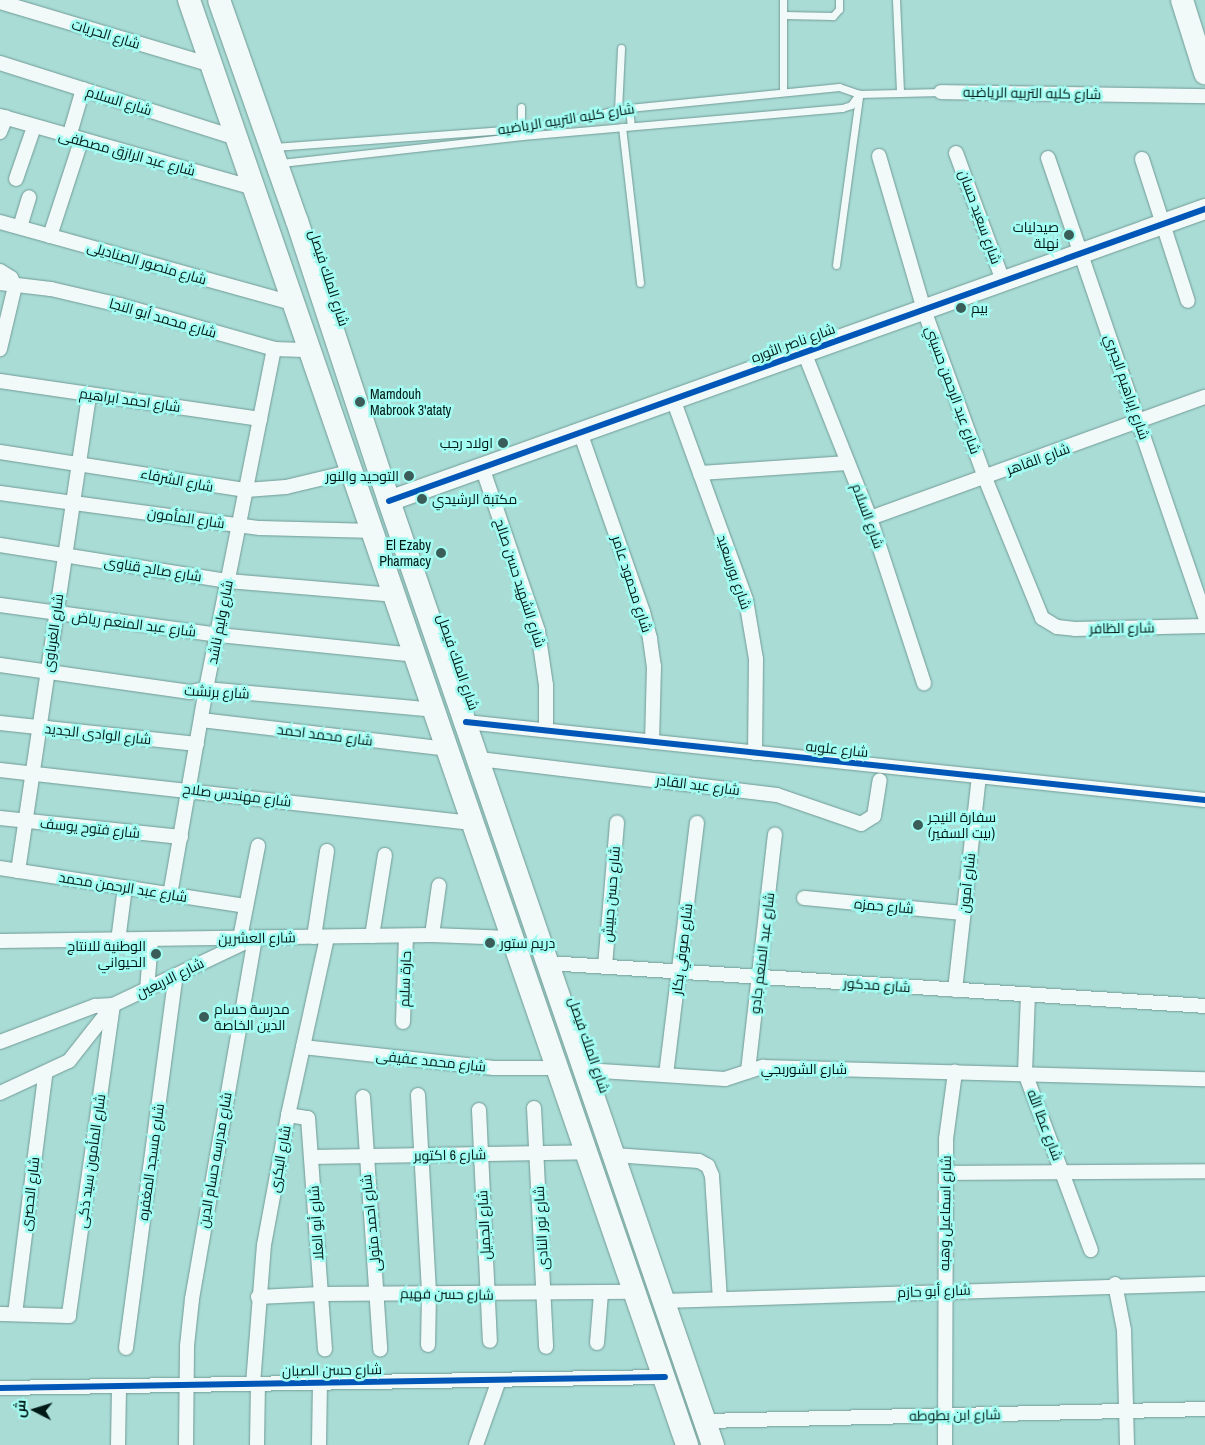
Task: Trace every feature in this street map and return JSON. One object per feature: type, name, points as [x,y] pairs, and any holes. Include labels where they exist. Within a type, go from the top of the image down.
[{"type":"main road","points":[[189,0],[589,1152],[688,1445]]},
{"type":"main road","name":"شارع الملك فيصل","points":[[218,0],[297,221],[389,501],[713,1445]]},
{"type":"main road","points":[[1182,0],[1205,73]]},
{"type":"main road","points":[[268,229],[286,232],[297,221]]},
{"type":"main road","points":[[283,271],[298,261],[312,267]]},
{"type":"street","name":"شارع الحريات","points":[[0,2],[212,65]]},
{"type":"street","name":"شارع السلام","points":[[0,62],[238,138]]},
{"type":"street","points":[[50,236],[75,139],[83,89]]},
{"type":"street","name":"شارع كليه التربيه الرياضيه","points":[[941,92],[1205,96]]},
{"type":"street","points":[[0,132],[3,116]]},
{"type":"street","name":"شارع عبد الرازق مصطفى","points":[[3,116],[75,139],[255,188]]},
{"type":"street","points":[[16,179],[34,127]]},
{"type":"street","name":"شارع سعيد حسان","points":[[956,153],[1003,281]]},
{"type":"street","name":"شارع عبد الرحمن حسيني","points":[[879,156],[924,310],[985,478],[1042,618]]},
{"type":"street","name":"شارع إبراهيم الجبري","points":[[1048,158],[1205,616]]},
{"type":"street","points":[[1142,159],[1188,301]]},
{"type":"street","points":[[20,227],[29,196]]},
{"type":"street","name":"شارع ناصر الثوره","points":[[389,501],[1205,209]]},
{"type":"street","name":"شارع منصور الصناديلى","points":[[0,222],[295,304]]},
{"type":"street","points":[[0,271],[11,278],[15,286],[0,349]]},
{"type":"street","name":"شارع محمد أبو النجا","points":[[0,283],[51,289],[111,303],[274,349],[311,350]]},
{"type":"street","name":"شارع وليم ناشد","points":[[170,895],[190,790],[206,689],[219,635],[274,349]]},
{"type":"street","name":"شارع السلام","points":[[804,352],[870,518],[924,683]]},
{"type":"street","name":"شارع احمد ابراهيم","points":[[0,380],[260,419]]},
{"type":"street","name":"شارع الغرباوى","points":[[18,871],[89,394]]},
{"type":"street","name":"شارع القاهر","points":[[870,518],[1139,423],[1205,397]]},
{"type":"street","name":"شارع بورسعيد","points":[[673,399],[746,600],[756,659],[755,752]]},
{"type":"street","name":"شارع محمود عامر","points":[[580,432],[644,612],[654,666],[652,742]]},
{"type":"street","name":"شارع الشرفاء","points":[[0,452],[78,462],[246,490],[286,488],[353,471]]},
{"type":"street","points":[[700,473],[848,463]]},
{"type":"street","name":"شارع الشهيد حسن صالح","points":[[482,468],[538,631],[546,678],[546,730]]},
{"type":"street","name":"شارع المأمون","points":[[0,493],[274,530],[374,531]]},
{"type":"street","name":"شارع صالح قناوى","points":[[0,545],[228,581],[396,595]]},
{"type":"street","name":"شارع عبد المنعم رياض","points":[[0,606],[219,635],[417,655]]},
{"type":"street","name":"شارع الظافر","points":[[1042,618],[1057,627],[1075,629],[1205,626]]},
{"type":"street","name":"شارع برنشت","points":[[0,665],[190,692],[206,689],[436,710]]},
{"type":"street","name":"شارع محمد احمد","points":[[201,720],[449,749]]},
{"type":"street","name":"شارع علوبه","points":[[466,722],[1205,800]]},
{"type":"street","name":"شارع الوادى الجديد","points":[[0,723],[197,744]]},
{"type":"street","name":"شارع عبد القادر","points":[[479,759],[777,795],[861,824],[874,816],[880,780]]},
{"type":"street","name":"شارع مهندس صلاح","points":[[0,770],[474,823]]},
{"type":"street","name":"شارع آمون","points":[[955,990],[979,776]]},
{"type":"street","name":"شارع فتوح يوسف","points":[[0,818],[181,837]]},
{"type":"street","name":"شارع حسن حبيش","points":[[605,966],[617,822]]},
{"type":"street","name":"شارع صوفي بكار","points":[[666,1075],[697,823]]},
{"type":"street","name":"شارع عبد المنعم جادو","points":[[748,1071],[775,835]]},
{"type":"street","points":[[240,938],[258,846]]},
{"type":"street","name":"شارع البكرى","points":[[257,1445],[258,1297],[288,1115],[303,1047],[320,937],[327,851]]},
{"type":"street","points":[[372,936],[385,855]]},
{"type":"street","name":"شارع عبد الرحمن محمد","points":[[0,868],[246,906]]},
{"type":"street","points":[[432,935],[439,885]]},
{"type":"street","points":[[118,941],[125,887]]},
{"type":"street","name":"شارع حمزه","points":[[804,898],[963,914]]},
{"type":"street","name":"شارع العشرين","points":[[0,941],[118,941],[432,935],[514,938]]},
{"type":"street","name":"حارة سليم","points":[[403,1022],[406,936]]},
{"type":"street","name":"شارع الاربعين","points":[[0,1042],[95,1006],[113,1005],[255,937]]},
{"type":"street","name":"شارع مدرسه حسام الدين","points":[[186,1445],[186,1346],[196,1267],[255,937]]},
{"type":"street","points":[[147,990],[150,940]]},
{"type":"street","name":"شارع مدكور","points":[[548,963],[1205,1006]]},
{"type":"street","name":"شارع مسجد المغفره","points":[[126,1348],[176,975]]},
{"type":"street","name":"شارع عطا الله","points":[[1028,994],[1025,1072],[1091,1250]]},
{"type":"street","points":[[0,1093],[45,1075],[69,1061],[83,1047],[113,1005]]},
{"type":"street","name":"شارع المأمون سيد ذكى","points":[[15,1314],[69,1316],[113,1005]]},
{"type":"street","name":"شارع محمد عفيفى","points":[[303,1047],[494,1068],[559,1068]]},
{"type":"street","name":"شارع الشوربجي","points":[[585,1070],[725,1079],[763,1067],[1025,1072],[1205,1079]]},
{"type":"street","name":"شارع اسماعيل وهبه","points":[[945,1445],[944,1291],[946,1173],[948,1114],[955,1072]]},
{"type":"street","name":"شارع الحصرى","points":[[15,1314],[45,1075]]},
{"type":"street","points":[[418,1095],[429,1294],[428,1345]]},
{"type":"street","name":"شارع احمد متولى","points":[[363,1098],[364,1156],[378,1293],[380,1348]]},
{"type":"street","name":"شارع نور النادى","points":[[534,1108],[545,1295],[546,1347]]},
{"type":"street","name":"شارع الجميل","points":[[479,1110],[490,1341]]},
{"type":"street","name":"شارع أبو العلا","points":[[288,1115],[308,1118],[325,1349]]},
{"type":"street","name":"شارع 6 اكتوبر","points":[[311,1157],[589,1152]]},
{"type":"street","points":[[614,1155],[699,1162],[708,1166],[712,1176],[720,1299]]},
{"type":"street","points":[[946,1173],[1205,1171]]},
{"type":"street","points":[[1115,1284],[1124,1330],[1126,1445]]},
{"type":"street","name":"شارع أبو حازم","points":[[664,1301],[1115,1284],[1205,1284]]},
{"type":"street","name":"شارع حسن فهيم","points":[[258,1297],[378,1293],[545,1295],[636,1292]]},
{"type":"street","points":[[598,1343],[601,1293]]},
{"type":"street","points":[[0,1314],[15,1314]]},
{"type":"street","name":"شارع حسن الصبان","points":[[0,1388],[664,1377]]},
{"type":"street","points":[[476,1445],[499,1380]]},
{"type":"street","points":[[319,1445],[320,1383]]},
{"type":"street","points":[[118,1445],[119,1386]]},
{"type":"street","name":"شارع ابن بطوطه","points":[[704,1421],[1205,1409]]},
{"type":"lane","points":[[783,0],[783,92]]},
{"type":"lane","points":[[783,15],[833,16],[839,9],[839,0]]},
{"type":"lane","points":[[896,0],[900,93]]},
{"type":"lane","points":[[618,110],[620,48]]},
{"type":"lane","name":"شارع كليه التربيه الرياضيه","points":[[274,155],[426,146],[522,132],[629,108],[783,92],[839,87],[859,94],[941,92]]},
{"type":"lane","name":"شارع كليه التربيه الرياضيه","points":[[274,155],[424,135],[622,127],[842,108],[851,105],[859,94]]},
{"type":"lane","points":[[836,265],[859,94]]},
{"type":"lane","points":[[521,107],[522,132]]},
{"type":"lane","points":[[629,108],[630,126]]},
{"type":"lane","points":[[622,127],[640,283]]},
{"type":"lane","points":[[424,135],[426,146]]},
{"type":"cycle path","points":[[389,501],[1205,209]]},
{"type":"cycle path","points":[[466,722],[1205,800]]},
{"type":"cycle path","points":[[0,1388],[665,1377]]},
{"type":"place","name":"صيدليات نهلة","points":[[1069,235]]},
{"type":"place","name":"بيم","points":[[961,308]]},
{"type":"place","name":"Mamdouh Mabrook 3'ataty","points":[[360,402]]},
{"type":"place","name":"اولاد رجب","points":[[503,443]]},
{"type":"place","name":"التوحيد والنور","points":[[409,476]]},
{"type":"place","name":"مكتبة الرشيدي","points":[[422,499]]},
{"type":"place","name":"El Ezaby Pharmacy","points":[[441,553]]},
{"type":"place","name":"سفارة النيجر (بيت السفير)","points":[[918,825]]},
{"type":"place","name":"دريم ستور","points":[[490,943]]},
{"type":"place","name":"الوطنية للانتاج الحيواني","points":[[156,954]]},
{"type":"place","name":"مدرسة حسام الدين الخاصة","points":[[204,1017]]}]
